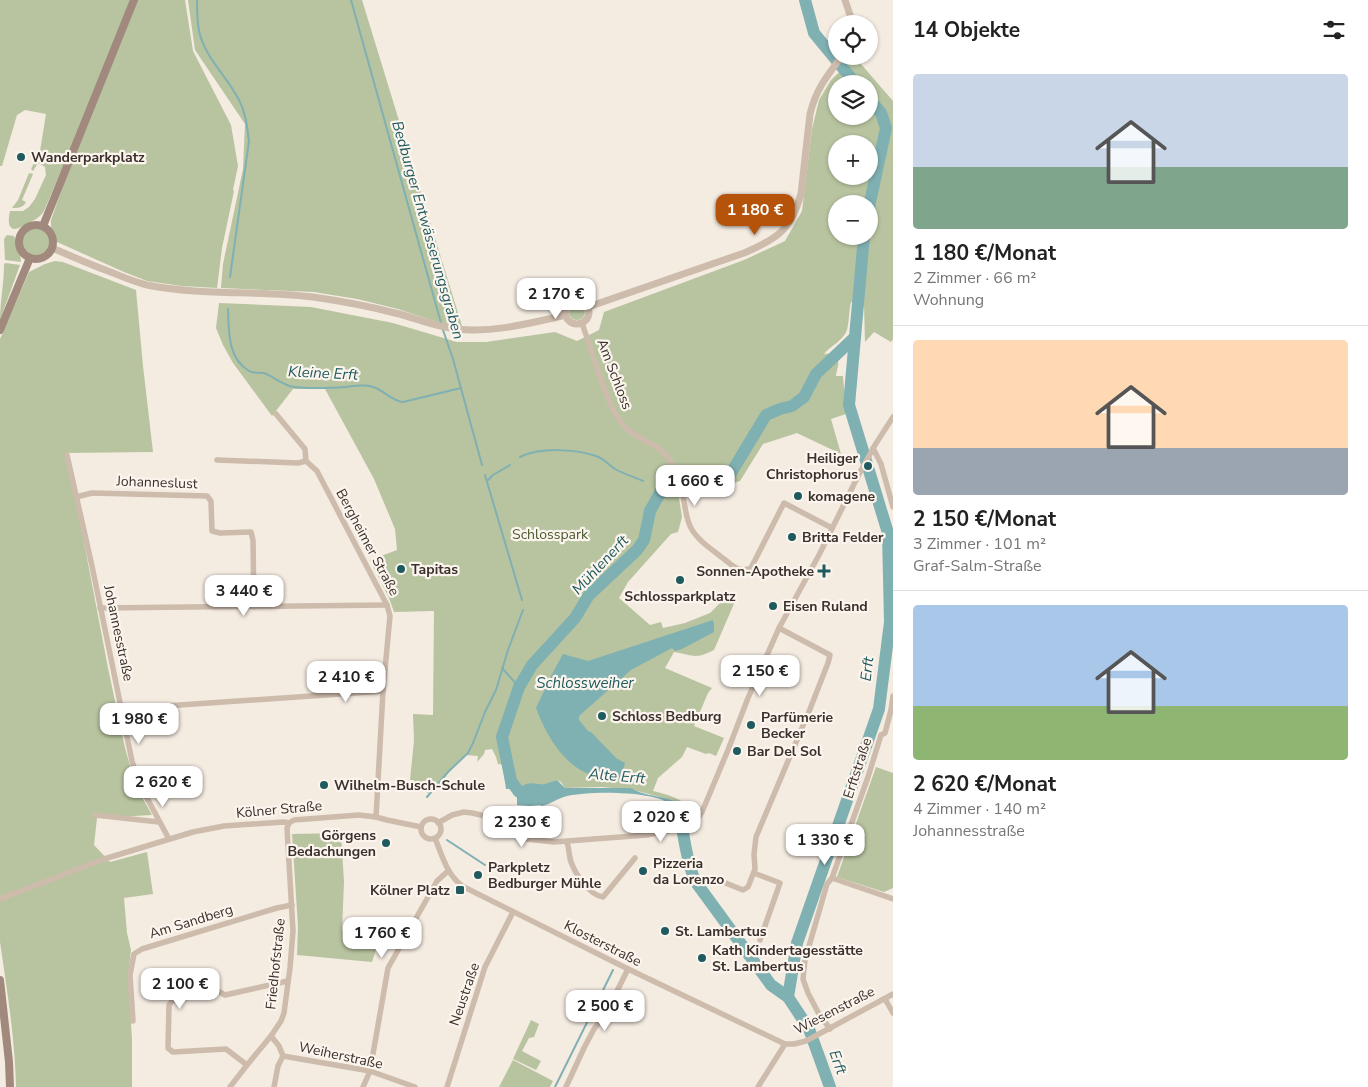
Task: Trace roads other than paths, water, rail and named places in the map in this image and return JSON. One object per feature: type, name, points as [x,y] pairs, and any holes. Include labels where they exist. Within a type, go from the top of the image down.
[{"type":"main road","points":[[42,226],[134,0]]},
{"type":"main road","points":[[42,226],[49,230],[53,237],[52,248],[42,258],[30,258],[22,250],[20,238],[26,228],[42,226]]},
{"type":"main road","points":[[0,330],[30,258]]},
{"type":"main road","points":[[0,980],[10,1087]]},
{"type":"street","points":[[845,0],[850,15]]},
{"type":"street","points":[[588,308],[744,253],[767,243],[780,233],[791,220],[797,206],[813,101],[823,80],[835,65]]},
{"type":"street","points":[[52,248],[146,285],[180,290],[254,292],[313,297],[397,313],[437,326],[458,329],[486,330],[517,326],[566,315]]},
{"type":"street","points":[[575,300],[583,301],[588,308],[588,316],[582,323],[574,323],[567,318],[565,310],[567,305],[575,300]]},
{"type":"street","name":"Am Schloss","points":[[582,323],[610,403],[618,418],[628,430],[657,446],[666,454],[682,491],[686,516],[690,527],[709,547],[736,569],[746,570],[751,568],[784,503],[832,528]]},
{"type":"street","name":"Bergheimer Straße","points":[[276,414],[305,449],[306,461],[317,471],[387,605],[390,616],[383,690],[376,817]]},
{"type":"street","points":[[438,823],[452,814],[472,813],[492,819],[508,832],[526,839],[567,842],[672,830],[687,826],[696,821],[702,812],[748,698],[779,628],[819,555],[872,449],[893,418]]},
{"type":"street","points":[[872,449],[880,464],[893,507]]},
{"type":"street","name":"Johannesstraße","points":[[67,455],[132,761],[140,785],[169,840]]},
{"type":"street","points":[[217,460],[298,463],[306,461]]},
{"type":"street","name":"Johanneslust","points":[[76,497],[92,493],[207,496],[212,502],[212,531],[220,533],[251,532],[253,540],[254,607]]},
{"type":"street","points":[[100,608],[387,605]]},
{"type":"street","points":[[723,882],[743,890],[748,887],[754,873],[756,837],[813,701],[830,655],[779,628]]},
{"type":"street","points":[[122,709],[383,690]]},
{"type":"street","name":"Erftstraße","points":[[830,1029],[819,1014],[803,979],[805,960],[827,884],[832,878],[881,735],[885,733],[893,696]]},
{"type":"street","points":[[95,815],[159,822]]},
{"type":"street","name":"Kölner Straße","points":[[2,898],[104,859],[193,832],[224,826],[289,823],[294,820],[359,815],[421,827]]},
{"type":"street","points":[[430,819],[438,823],[441,828],[437,836],[435,838],[426,838],[422,833],[421,827],[424,822],[430,819]]},
{"type":"street","name":"Friedhofstraße","points":[[230,1087],[271,1036],[284,1013],[293,932],[287,828],[289,823]]},
{"type":"street","name":"Klosterstraße","points":[[435,838],[448,870],[454,880],[462,886],[612,962],[785,1044]]},
{"type":"street","points":[[567,842],[571,861],[576,871],[589,888],[600,897],[603,897],[635,858]]},
{"type":"street","points":[[363,1087],[370,1071],[388,968],[437,881],[448,870]]},
{"type":"street","points":[[754,873],[780,883],[760,940]]},
{"type":"street","points":[[832,878],[893,898]]},
{"type":"street","name":"Am Sandberg","points":[[133,1021],[130,975],[134,954],[142,949],[292,905]]},
{"type":"street","name":"Neustraße","points":[[446,1087],[485,968],[513,912]]},
{"type":"street","points":[[566,1087],[584,1048],[628,969]]},
{"type":"street","points":[[247,1065],[226,1049],[172,1052],[168,1048],[169,1005],[172,1001],[216,990],[226,995],[288,981]]},
{"type":"street","name":"Wiesenstraße","points":[[785,1044],[806,1041],[893,994]]},
{"type":"street","points":[[885,999],[893,1013]]},
{"type":"street","name":"Weiherstraße","points":[[271,1036],[279,1046],[283,1056],[370,1071],[415,1087]]},
{"type":"street","points":[[762,1086],[785,1044]]},
{"type":"street","points":[[274,1087],[278,1066],[283,1056]]},
{"type":"water","name":"Schlossweiher","points":[[713,620],[714,632],[682,649],[675,651],[672,648],[631,670],[579,716],[579,720],[588,731],[616,758],[625,763],[621,778],[594,776],[583,772],[565,758],[545,729],[536,708],[563,654],[588,661]]},
{"type":"water","points":[[503,765],[507,765],[513,781],[521,787],[527,784],[545,784],[557,780],[565,788],[631,788],[680,804],[691,819],[679,824],[676,810],[673,806],[664,801],[638,794],[577,794],[542,806],[517,805],[517,788],[506,789]]},
{"type":"waterway","name":"Kleine Erft","points":[[197,0],[198,23],[202,41],[241,105],[246,120],[249,141],[230,277]]},
{"type":"waterway","name":"Bedburger Entwässerungsgraben","points":[[351,0],[441,323]]},
{"type":"waterway","name":"Erft","points":[[805,0],[814,33],[849,75]]},
{"type":"waterway","name":"Erft","points":[[872,195],[886,128],[878,110]]},
{"type":"waterway","name":"Erft","points":[[830,1087],[809,1029],[788,997],[797,943],[879,709],[890,622],[888,533],[849,405],[863,245]]},
{"type":"waterway","name":"Kleine Erft","points":[[228,309],[231,343],[237,359],[251,372],[264,373],[287,385],[314,388],[370,386],[377,388],[395,400],[403,402],[461,388]]},
{"type":"waterway","name":"Bedburger Entwässerungsgraben","points":[[443,330],[453,359],[482,465]]},
{"type":"waterway","name":"Mühlenerft","points":[[531,791],[519,792],[511,781],[502,737],[519,687],[532,665],[575,618],[589,595],[637,550],[644,540],[650,511],[660,493],[711,482],[731,473],[766,415],[792,406],[804,397],[816,374],[855,337]]},
{"type":"waterway","points":[[520,457],[547,450],[588,454],[599,457],[615,469],[643,481]]},
{"type":"waterway","points":[[488,480],[510,465]]},
{"type":"waterway","points":[[485,475],[522,600]]},
{"type":"waterway","name":"Kleine Erft","points":[[427,797],[448,772],[468,753],[496,690],[523,610]]},
{"type":"waterway","points":[[502,668],[519,687]]},
{"type":"waterway","name":"Alte Erft","points":[[678,807],[687,854],[695,881],[771,985],[788,997]]},
{"type":"waterway","name":"Kleine Erft","points":[[447,840],[485,865]]},
{"type":"waterway","name":"Kleine Erft","points":[[555,1087],[613,970]]},
{"type":"place","name":"Wanderparkplatz","points":[[21,157]]},
{"type":"place","name":"Heiliger Christophorus","points":[[868,466]]},
{"type":"place","name":"komagene","points":[[798,496]]},
{"type":"place","name":"Britta Felder","points":[[792,537]]},
{"type":"place","name":"Tapitas","points":[[401,569]]},
{"type":"place","name":"Sonnen-Apotheke","points":[[824,571]]},
{"type":"place","name":"Schlossparkplatz","points":[[680,580]]},
{"type":"place","name":"Eisen Ruland","points":[[773,606]]},
{"type":"place","name":"Schloss Bedburg","points":[[602,716]]},
{"type":"place","name":"Parfümerie Becker","points":[[751,725]]},
{"type":"place","name":"Bar Del Sol","points":[[737,751]]},
{"type":"place","name":"Wilhelm-Busch-Schule","points":[[324,785]]},
{"type":"place","name":"Görgens Bedachungen","points":[[386,843]]},
{"type":"place","name":"Pizzeria da Lorenzo","points":[[643,871]]},
{"type":"place","name":"Parkpletz Bedburger Mühle","points":[[478,875]]},
{"type":"place","name":"Kölner Platz","points":[[460,890]]},
{"type":"place","name":"St. Lambertus","points":[[665,931]]},
{"type":"place","name":"Kath Kindertagesstätte St. Lambertus","points":[[702,958]]},
{"type":"park label","name":"Schlosspark","points":[[550,534]]}]
